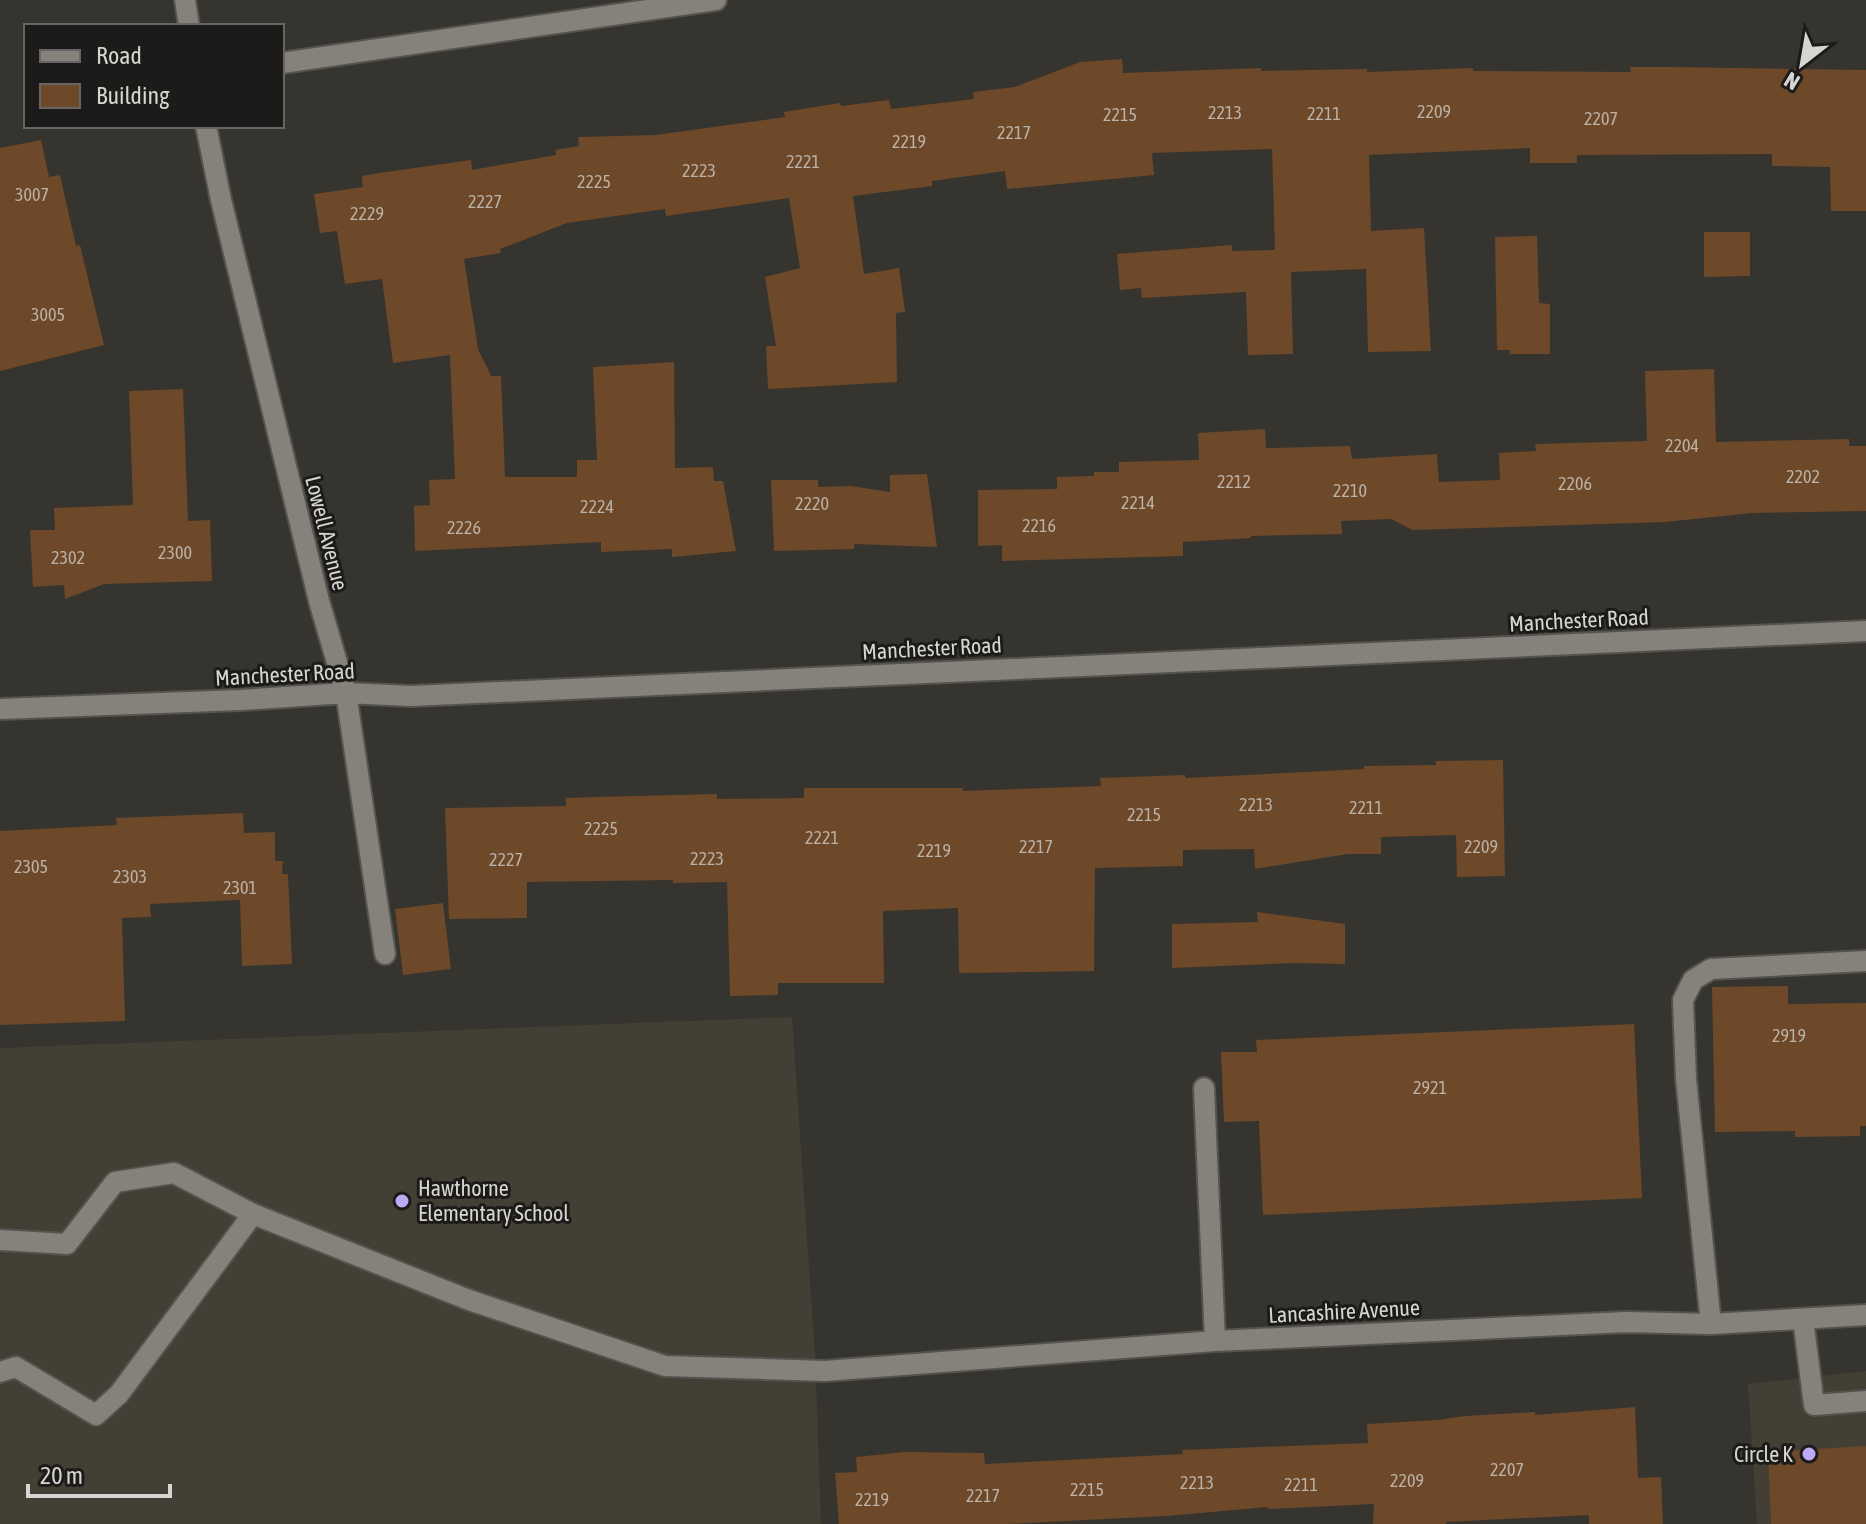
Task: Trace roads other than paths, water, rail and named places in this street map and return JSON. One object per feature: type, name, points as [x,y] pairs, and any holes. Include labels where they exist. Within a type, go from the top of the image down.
[{"type":"street","points":[[185,0],[189,24]]},
{"type":"street","points":[[284,63],[716,0]]},
{"type":"street","name":"Lowell Avenue","points":[[206,128],[221,200],[315,586],[346,693],[385,954]]},
{"type":"street","name":"Manchester Road","points":[[0,709],[346,693],[411,696],[1866,631]]},
{"type":"street","points":[[1711,1324],[1686,1079],[1683,1000],[1693,980],[1711,969],[1866,961]]},
{"type":"street","points":[[1204,1088],[1215,1341]]},
{"type":"street","name":"Lancashire Avenue","points":[[0,1240],[67,1244],[115,1182],[174,1173],[253,1214],[469,1300],[665,1366],[825,1371],[1215,1341],[1626,1322],[1711,1324],[1866,1315]]},
{"type":"street","points":[[0,1372],[16,1367],[96,1415],[119,1394],[253,1214]]},
{"type":"street","points":[[1803,1319],[1814,1405],[1866,1401]]},
{"type":"place","name":"Hawthorne Elementary School","points":[[402,1201]]},
{"type":"place","name":"Circle K","points":[[1809,1454]]}]
